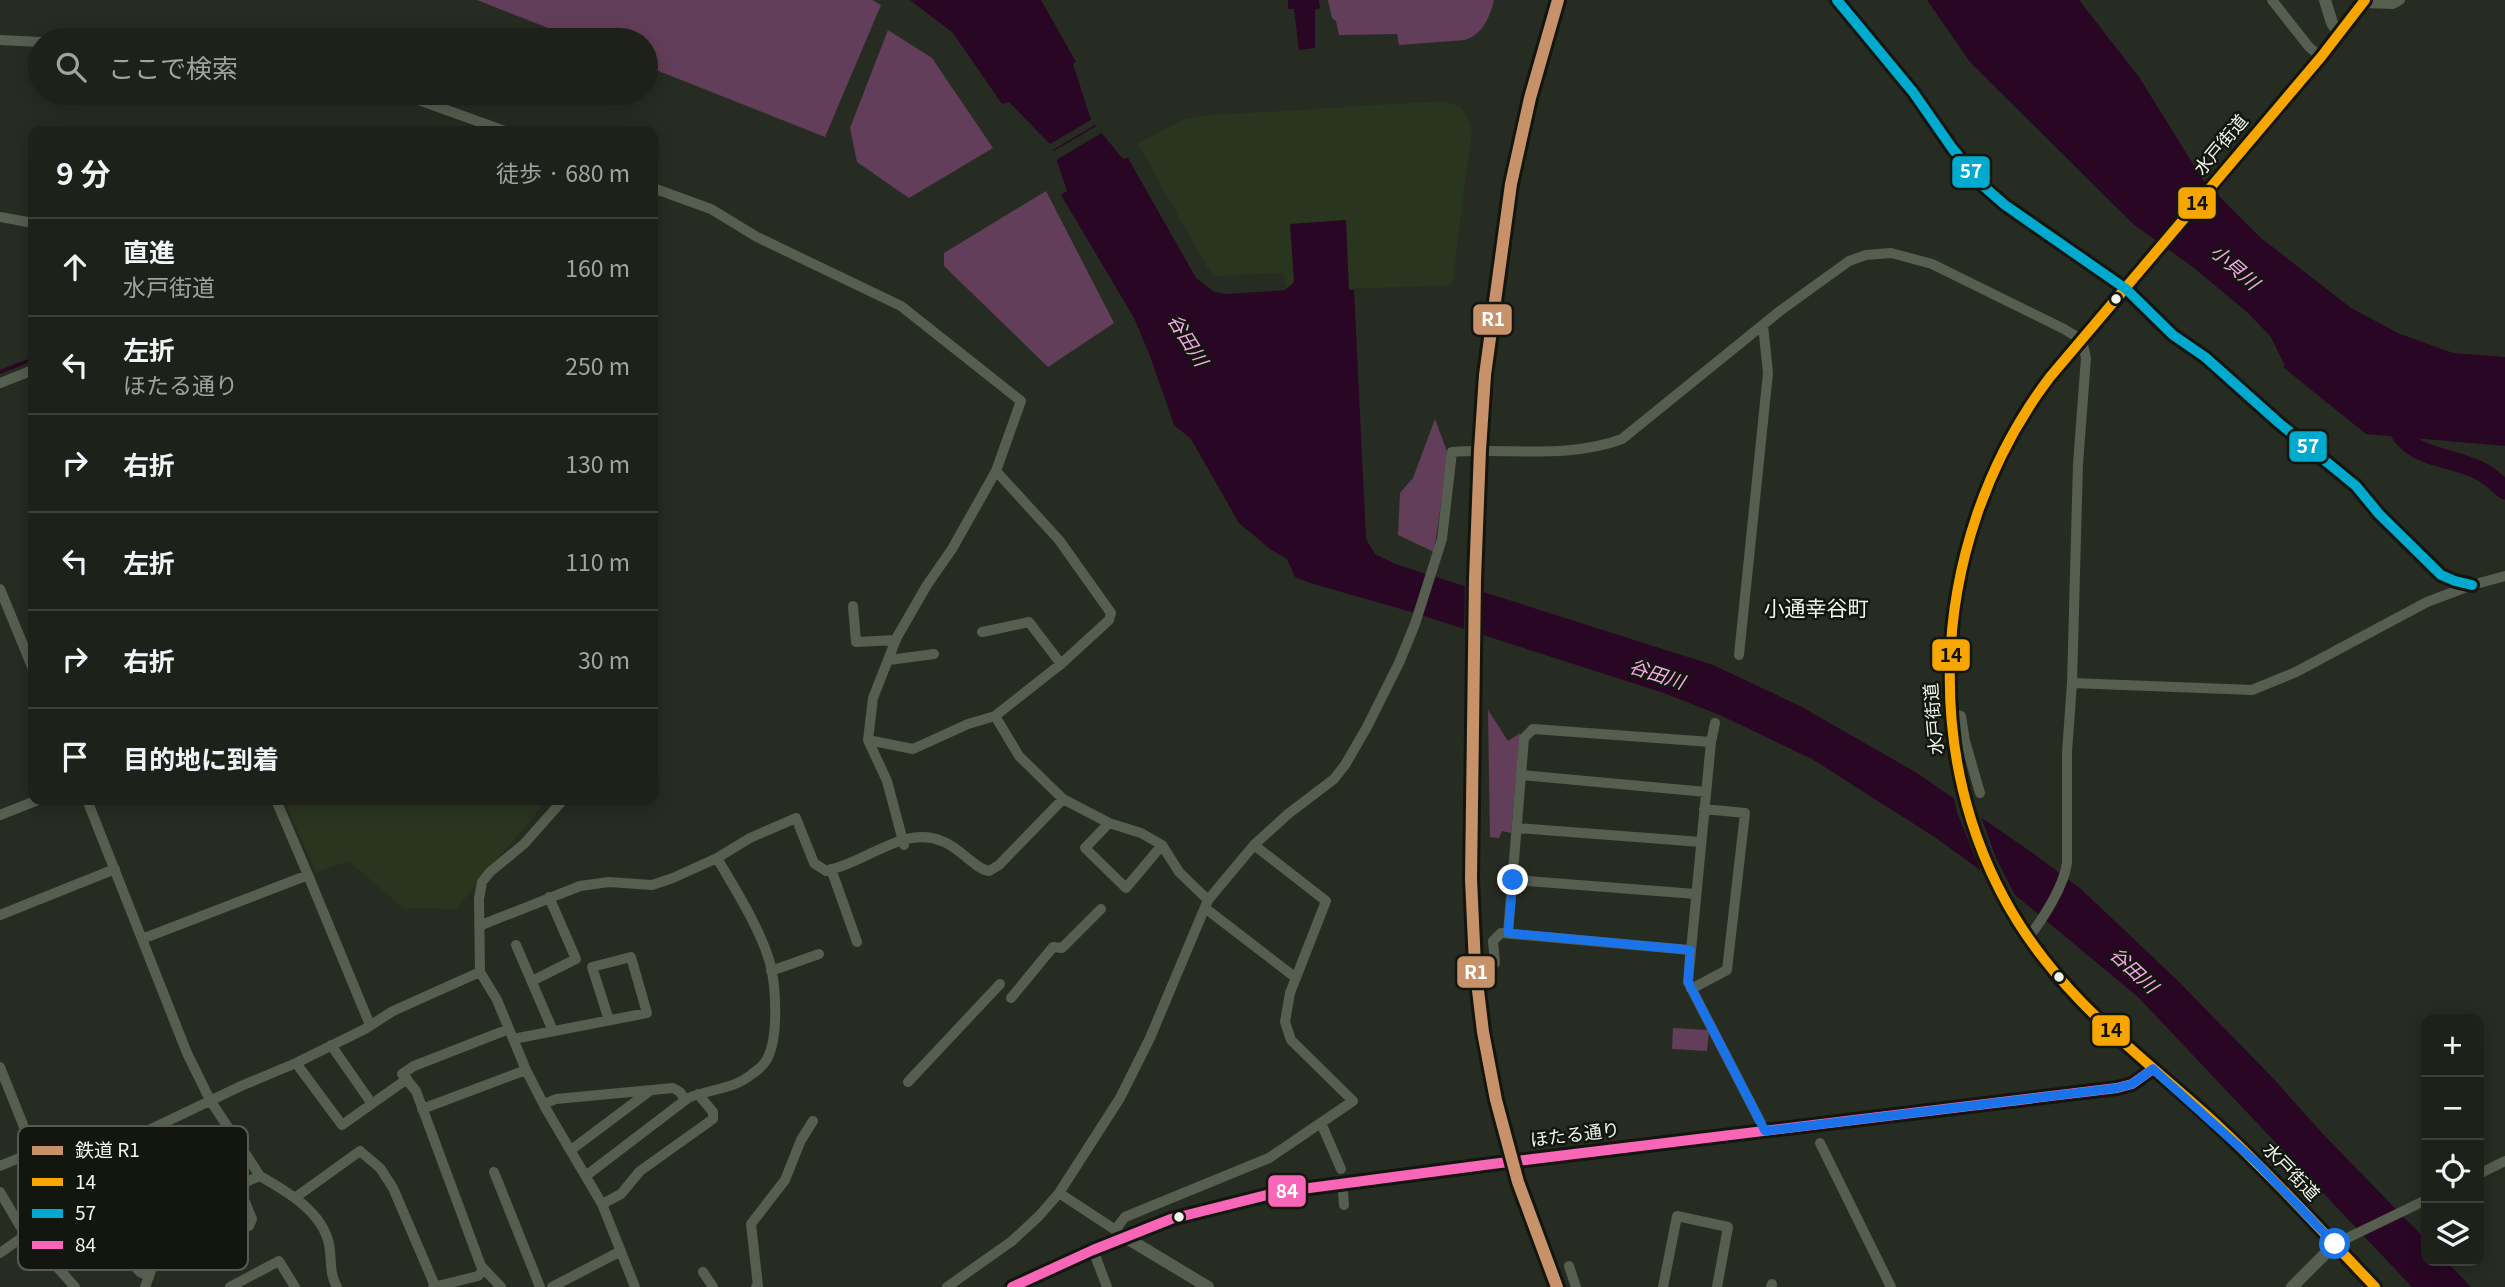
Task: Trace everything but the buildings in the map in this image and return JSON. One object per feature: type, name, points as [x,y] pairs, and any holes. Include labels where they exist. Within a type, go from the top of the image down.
[{"type":"main road","name":"水戸街道","points":[[2364,2],[2031,402],[1999,457],[1980,502],[1961,569],[1953,608],[1950,713],[1958,768],[1971,819],[1984,855],[2007,903],[2028,938],[2075,996],[2236,1143],[2375,1287]]},
{"type":"main road","name":"ほたる通り","points":[[1012,1287],[1093,1250],[1120,1233],[1279,1192],[2117,1088],[2132,1084],[2153,1069]]},
{"type":"street","points":[[1837,0],[1913,92],[1981,184],[2030,225],[2126,289],[2173,335],[2205,357],[2279,424],[2356,486],[2379,514],[2441,575],[2472,585]]},
{"type":"street","points":[[2273,0],[2309,47],[2320,57]]},
{"type":"street","points":[[2325,0],[2332,23],[2339,33]]},
{"type":"street","points":[[2364,2],[2393,4],[2400,0]]},
{"type":"street","points":[[0,40],[28,42]]},
{"type":"street","points":[[432,105],[491,126]]},
{"type":"street","points":[[658,190],[711,209],[757,237],[901,306],[1021,401],[996,471],[896,640],[873,698],[868,740],[887,781],[903,842]]},
{"type":"street","points":[[0,217],[28,222]]},
{"type":"street","points":[[947,1287],[1012,1241],[1040,1216],[1059,1193],[1120,1098],[1150,1038],[1206,904],[1254,845],[1288,814],[1334,779],[1345,765],[1394,674],[1435,568],[1442,539],[1452,452],[1570,450],[1593,448],[1622,439],[1763,325],[1849,261],[1866,255],[1891,253],[1932,264],[2082,340],[2086,368],[2078,464],[2065,873],[2039,924],[2028,938]]},
{"type":"street","points":[[1739,655],[1768,373],[1763,325]]},
{"type":"street","points":[[0,383],[28,372]]},
{"type":"street","points":[[868,740],[913,749],[968,724],[995,716],[1061,664],[1109,620],[1111,613],[1059,540],[996,471]]},
{"type":"street","points":[[2072,683],[2252,690],[2296,672],[2427,602],[2505,576]]},
{"type":"street","points":[[0,589],[28,657]]},
{"type":"street","points":[[853,606],[856,642],[896,640]]},
{"type":"street","points":[[982,632],[1029,622],[1061,664]]},
{"type":"street","points":[[889,660],[934,653]]},
{"type":"street","points":[[1950,713],[1961,716],[1965,741],[1980,793]]},
{"type":"street","points":[[995,716],[1019,756],[1063,799],[1109,823],[1140,833],[1162,845],[1178,872],[1206,904],[1296,978]]},
{"type":"street","points":[[1715,723],[1688,975],[1691,989],[1765,1131]]},
{"type":"street","points":[[1508,933],[1524,738],[1533,729],[1711,742]]},
{"type":"street","points":[[1521,775],[1706,792]]},
{"type":"street","points":[[479,926],[549,897],[594,883],[652,885],[673,878],[717,858],[750,838],[796,818],[814,863],[826,871],[903,842],[936,838],[966,855],[981,869],[989,871],[999,865],[1063,799]]},
{"type":"street","points":[[0,815],[28,804]]},
{"type":"street","points":[[89,805],[187,1054],[210,1100],[227,1126]]},
{"type":"street","points":[[278,805],[370,1026]]},
{"type":"street","points":[[559,805],[524,844],[489,872],[482,882],[479,899],[480,972],[497,1000],[526,1070],[544,1104],[603,1204],[635,1287]]},
{"type":"street","points":[[1691,989],[1727,970],[1745,814],[1704,809]]},
{"type":"street","points":[[1109,823],[1085,848],[1126,888],[1162,845]]},
{"type":"street","points":[[1517,828],[1701,842]]},
{"type":"street","points":[[1120,1233],[1125,1217],[1269,1158],[1353,1101],[1291,1040],[1286,1022],[1290,993],[1326,901],[1254,845]]},
{"type":"street","points":[[587,1175],[685,1100],[739,1083],[766,1060],[774,1027],[770,962],[717,858]]},
{"type":"street","points":[[0,915],[115,869]]},
{"type":"street","points":[[831,869],[856,942]]},
{"type":"street","points":[[142,939],[308,875]]},
{"type":"street","points":[[1513,880],[1696,894]]},
{"type":"street","points":[[532,981],[576,959],[549,897]]},
{"type":"street","points":[[1011,998],[1053,947],[1062,948],[1101,909]]},
{"type":"street","points":[[1495,962],[1493,941],[1501,933],[1690,950]]},
{"type":"street","points":[[516,945],[554,1031]]},
{"type":"street","points":[[771,971],[819,954]]},
{"type":"street","points":[[501,1287],[484,1269],[416,1091],[402,1073],[414,1066],[511,1034],[554,1031],[647,1013],[631,957],[592,967],[609,1020]]},
{"type":"street","points":[[157,1126],[296,1063],[370,1026],[393,1010],[480,972]]},
{"type":"street","points":[[908,1082],[1000,984]]},
{"type":"street","points":[[331,1045],[372,1104]]},
{"type":"street","points":[[296,1063],[342,1125],[407,1079]]},
{"type":"street","points":[[0,1067],[24,1126]]},
{"type":"street","points":[[422,1109],[526,1070]]},
{"type":"street","points":[[544,1104],[556,1099],[673,1088],[680,1092],[685,1100]]},
{"type":"street","points":[[571,1150],[651,1090]]},
{"type":"street","points":[[603,1204],[621,1194],[640,1171],[713,1119],[713,1112],[698,1094]]},
{"type":"street","points":[[756,1287],[751,1224],[786,1180],[801,1140],[813,1121]]},
{"type":"street","points":[[1321,1123],[1341,1169]]},
{"type":"street","points":[[1820,1143],[1891,1287]]},
{"type":"street","points":[[296,1198],[360,1150],[380,1168],[393,1188],[434,1287],[478,1276],[484,1269]]},
{"type":"street","points":[[248,1158],[260,1176],[296,1198],[316,1219],[327,1237],[333,1280],[337,1287]]},
{"type":"street","points":[[0,1166],[18,1159]]},
{"type":"street","points":[[2484,1172],[2505,1161]]},
{"type":"street","points":[[494,1172],[540,1287]]},
{"type":"street","points":[[248,1181],[260,1176]]},
{"type":"street","points":[[0,1192],[18,1220]]},
{"type":"street","points":[[1343,1192],[1344,1205]]},
{"type":"street","points":[[1059,1193],[1208,1287]]},
{"type":"street","points":[[2292,1287],[2335,1244],[2421,1202]]},
{"type":"street","points":[[248,1209],[252,1219],[248,1226]]},
{"type":"street","points":[[1663,1287],[1677,1216],[1728,1227],[1717,1287]]},
{"type":"street","points":[[0,1253],[18,1240]]},
{"type":"street","points":[[1093,1250],[1107,1287]]},
{"type":"street","points":[[552,1287],[621,1251]]},
{"type":"street","points":[[230,1287],[279,1261],[295,1287]]},
{"type":"street","points":[[1569,1266],[1576,1287]]},
{"type":"street","points":[[60,1270],[75,1287]]},
{"type":"street","points":[[703,1272],[713,1287]]},
{"type":"shaded area","points":[[477,0],[872,0],[881,5],[825,137],[658,71],[658,28],[548,28]]},
{"type":"shaded area","points":[[1328,0],[1494,0],[1485,24],[1477,34],[1465,40],[1399,45],[1397,34],[1339,35]]},
{"type":"shaded area","points":[[888,30],[932,58],[993,148],[909,198],[857,162],[850,128]]},
{"type":"shaded area","points":[[1444,101],[1460,106],[1472,130],[1452,285],[1287,291],[1283,273],[1215,276],[1207,267],[1138,144],[1182,120],[1199,116]]},
{"type":"shaded area","points":[[1046,191],[1114,323],[1048,367],[944,266],[944,253]]},
{"type":"shaded area","points":[[1435,419],[1448,454],[1434,552],[1398,535],[1400,493],[1413,478]]},
{"type":"shaded area","points":[[1488,710],[1508,741],[1520,733],[1511,833],[1502,831],[1499,838],[1490,837]]},
{"type":"shaded area","points":[[286,805],[543,805],[456,909],[403,908],[349,861],[316,872]]},
{"type":"shaded area","points":[[1673,1028],[1709,1030],[1707,1051],[1672,1049]]},
{"type":"water","points":[[910,0],[1041,0],[1076,62],[1073,64],[1091,120],[1050,144],[1009,102],[1002,104],[953,33]]},
{"type":"water","points":[[1288,0],[1319,0],[1320,8],[1315,10],[1315,48],[1299,50],[1294,9],[1288,9]]},
{"type":"water","name":"小貝川","points":[[1927,0],[2079,0],[2139,77],[2203,180],[2261,238],[2351,308],[2400,334],[2453,353],[2505,357],[2505,446],[2366,434],[2283,367],[2285,366],[2271,337],[2248,313],[2194,268],[2133,224],[1970,62]]},
{"type":"water","name":"谷田川","points":[[1095,125],[1123,159],[1128,158],[1196,278],[1214,292],[1227,294],[1285,290],[1294,282],[1290,224],[1346,220],[1349,290],[1354,290],[1366,539],[1375,554],[1395,564],[1713,665],[1800,706],[1917,773],[2081,889],[2177,980],[2421,1235],[2421,1266],[2451,1266],[2471,1287],[2412,1287],[2138,997],[2020,899],[1936,838],[1812,759],[1722,716],[1664,693],[1295,577],[1287,559],[1270,549],[1239,523],[1191,439],[1174,425],[1134,318],[1061,195],[1067,191],[1053,150]]},
{"type":"pier","points":[[1100,124],[1105,131],[1053,162],[1050,153]]},
{"type":"pier","points":[[1465,583],[1480,587],[1480,638],[1464,633]]},
{"type":"pier","points":[[1953,794],[1979,811],[1996,858],[2018,901],[1983,876],[1957,812]]},
{"type":"waterway","points":[[0,372],[28,361]]},
{"type":"waterway","points":[[2393,414],[2406,441],[2429,454],[2471,467],[2487,475],[2505,490]]},
{"type":"rail line","name":"R1","points":[[1557,1287],[1518,1182],[1496,1100],[1483,1032],[1475,965],[1471,879],[1475,579],[1485,375],[1511,184],[1530,98],[1558,0]]},
{"type":"transit line","name":"57","points":[[1837,0],[1913,92],[1981,184],[2005,205],[2126,289],[2173,335],[2205,357],[2279,423],[2356,486],[2379,514],[2441,575],[2472,585]]},
{"type":"transit line","name":"14","points":[[2365,0],[2321,57],[2050,377],[2008,443],[1977,515],[1957,590],[1950,668],[1954,745],[1971,821],[2001,893],[2044,959],[2104,1024],[2255,1162],[2375,1287]]},
{"type":"transit line","name":"84","points":[[1012,1287],[1093,1250],[1171,1219],[1279,1192],[2117,1088],[2132,1084],[2153,1069]]},
{"type":"district","name":"小通幸谷町","points":[[1816,609]]},
{"type":"route","points":[[1513,880],[1508,933],[1690,950],[1688,982],[1765,1131],[2117,1088],[2132,1084],[2153,1069],[2256,1162],[2335,1244]]}]
